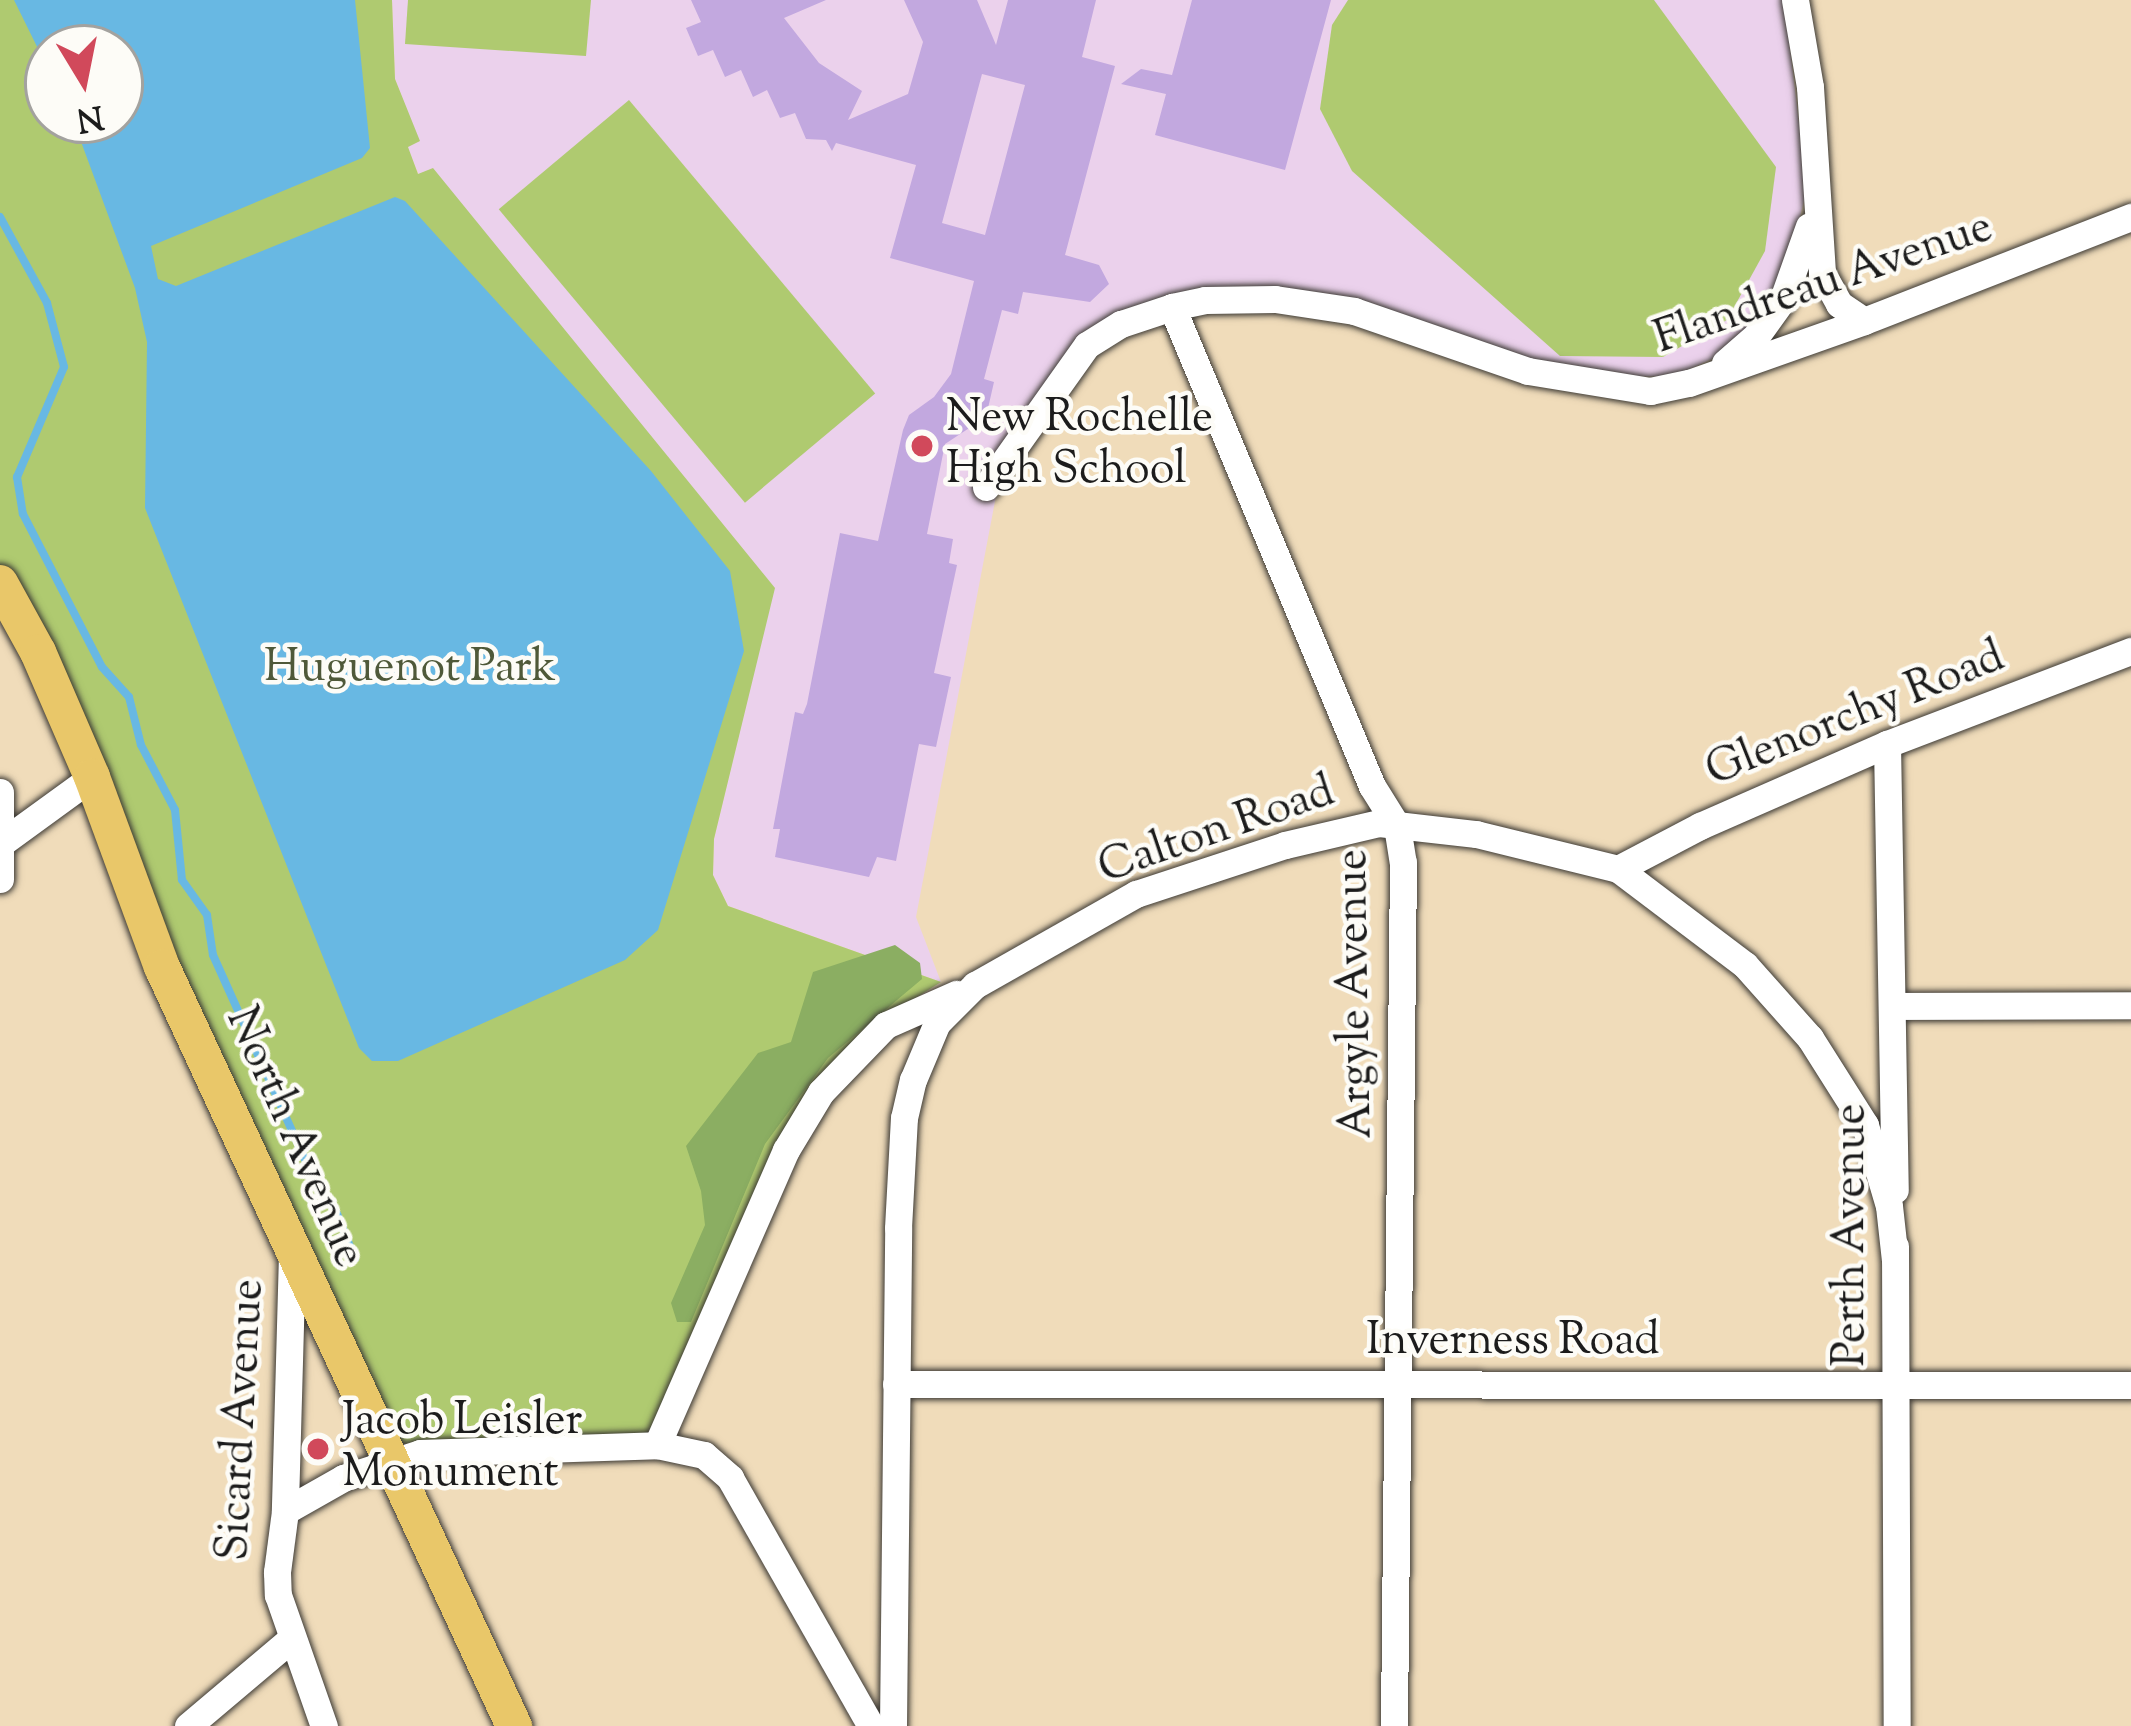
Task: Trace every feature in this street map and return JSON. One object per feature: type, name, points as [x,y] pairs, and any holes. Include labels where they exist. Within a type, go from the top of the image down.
[{"type":"main road","name":"North Avenue","points":[[0,583],[38,652],[92,777],[162,967],[514,1726]]},
{"type":"street","points":[[1795,0],[1810,87],[1822,273],[1839,304],[1864,321]]},
{"type":"street","points":[[1689,383],[1737,356],[1783,299],[1806,248],[1814,199]]},
{"type":"street","name":"Flandreau Avenue","points":[[986,487],[1087,345],[1121,324],[1205,300],[1314,305],[1415,329],[1528,371],[1651,391],[1689,383],[1864,321],[2131,217]]},
{"type":"street","name":"Argyle Avenue","points":[[1172,308],[1372,786],[1396,826],[1403,862],[1394,1726]]},
{"type":"street","name":"Glenorchy Road","points":[[1618,869],[1700,826],[1887,744],[2131,651]]},
{"type":"street","name":"Perth Avenue","points":[[1887,744],[1896,1006],[1897,1726]]},
{"type":"street","points":[[4,841],[92,777]]},
{"type":"street","points":[[0,792],[4,841],[0,879]]},
{"type":"street","name":"Calton Road","points":[[892,1726],[904,1118],[937,1023],[975,986],[1136,894],[1334,830],[1379,823],[1476,834],[1618,869],[1744,965],[1810,1038],[1864,1125],[1889,1206],[1895,1260]]},
{"type":"street","points":[[657,1445],[785,1150],[821,1092],[886,1025],[975,986]]},
{"type":"street","points":[[1896,1006],[2131,1005]]},
{"type":"street","name":"Sicard Avenue","points":[[292,1254],[285,1511],[277,1572],[292,1638],[324,1726]]},
{"type":"street","name":"Inverness Road","points":[[896,1384],[2131,1385]]},
{"type":"street","points":[[285,1511],[343,1478],[420,1453],[657,1445],[704,1456],[730,1478],[871,1726]]},
{"type":"street","points":[[188,1726],[292,1638]]},
{"type":"shaded area","name":"New Rochelle High School","points":[[392,0],[1784,0],[1807,189],[1788,263],[1749,329],[1714,358],[1674,376],[1614,377],[1198,288],[1089,354],[996,496],[916,917],[941,982],[728,906],[713,875],[714,839],[774,588],[432,169],[419,175],[407,147],[419,141],[395,79]]},
{"type":"green space","name":"Huguenot Park","points":[[0,0],[392,0],[395,79],[420,141],[408,147],[418,174],[433,168],[775,588],[714,839],[713,875],[728,906],[941,982],[882,1019],[794,1116],[651,1436],[395,1444],[0,585]]},
{"type":"green space","points":[[408,0],[591,0],[586,56],[405,44]]},
{"type":"green space","points":[[1348,0],[1654,0],[1776,167],[1765,251],[1727,320],[1663,357],[1560,356],[1352,171],[1320,109],[1332,25]]},
{"type":"green space","points":[[629,100],[875,393],[745,503],[499,209]]},
{"type":"green space","points":[[895,945],[920,963],[922,979],[828,1058],[765,1144],[691,1322],[677,1322],[671,1303],[705,1225],[701,1191],[686,1146],[758,1053],[791,1042],[813,972]]},
{"type":"water","points":[[14,0],[355,0],[370,148],[362,158],[151,246],[158,279],[176,286],[395,197],[405,201],[651,471],[730,571],[744,651],[658,930],[625,960],[398,1061],[372,1061],[359,1048],[145,508],[147,342],[135,288],[82,144],[144,144],[144,24],[26,24]]},
{"type":"building","name":"New Rochelle High School","points":[[691,0],[826,0],[784,18],[819,63],[862,91],[848,120],[908,94],[923,42],[904,0],[977,0],[996,45],[1008,0],[1096,0],[1082,57],[1115,66],[1065,255],[1099,265],[1109,284],[1090,302],[1023,292],[1018,314],[1002,310],[984,379],[994,382],[986,417],[945,444],[927,534],[953,539],[949,563],[957,565],[934,673],[951,677],[936,747],[919,744],[896,861],[877,857],[869,877],[775,857],[780,829],[773,829],[795,712],[803,714],[807,704],[840,533],[878,541],[903,430],[909,415],[934,397],[951,374],[974,281],[890,258],[916,165],[836,143],[832,151],[826,140],[806,139],[795,113],[780,118],[767,90],[753,97],[741,70],[725,77],[713,50],[698,56],[686,28],[701,22]],"holes":[[[982,74],[1025,85],[985,235],[942,223]]]},
{"type":"building","points":[[1192,0],[1331,0],[1285,170],[1155,135],[1166,94],[1121,84],[1141,69],[1172,75]]},
{"type":"waterway","points":[[0,217],[47,303],[64,367],[17,477],[23,514],[102,667],[129,697],[141,745],[175,810],[182,880],[207,915],[213,955],[355,1259]]},
{"type":"place","name":"New Rochelle High School","points":[[922,446]]},
{"type":"place","name":"Jacob Leisler Monument","points":[[318,1449]]}]
